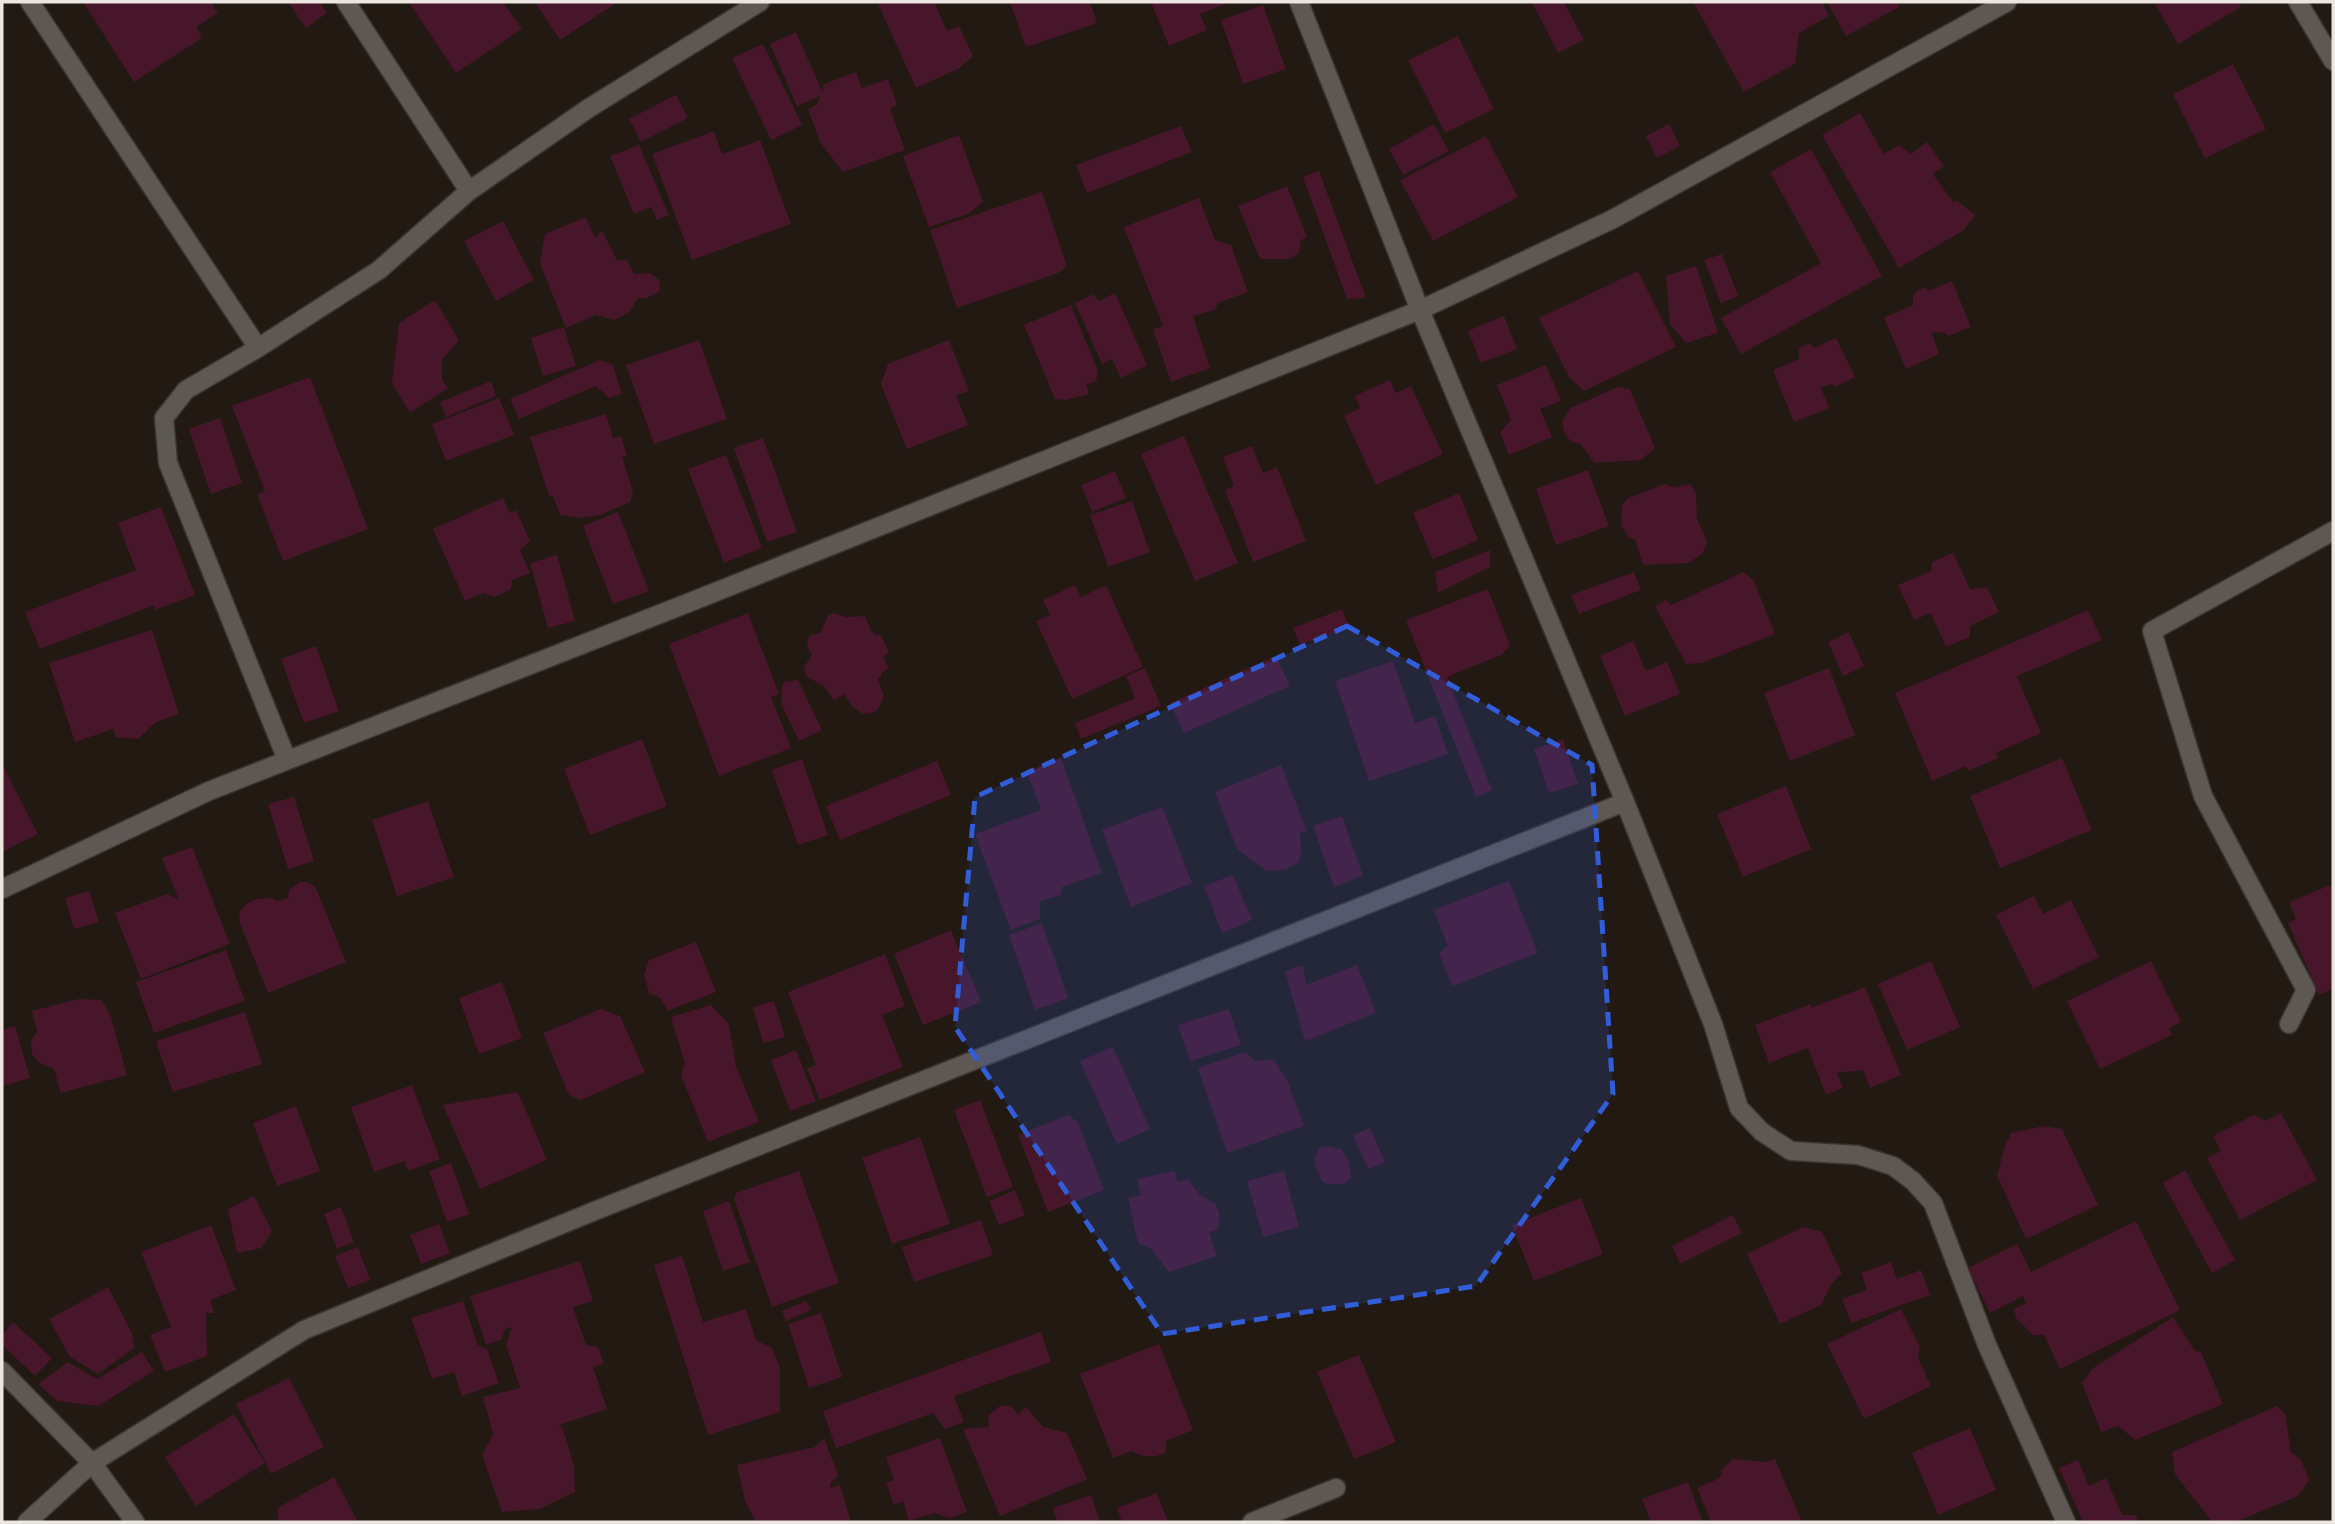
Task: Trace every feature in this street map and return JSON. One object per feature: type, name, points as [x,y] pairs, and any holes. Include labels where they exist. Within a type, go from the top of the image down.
[{"type":"street","points":[[30,2],[258,348]]},
{"type":"street","points":[[345,2],[469,191]]},
{"type":"street","points":[[287,760],[169,463],[164,418],[186,390],[258,348],[379,270],[469,191],[589,108],[760,2]]},
{"type":"street","points":[[1298,2],[1420,310],[1625,802],[1713,1024],[1739,1108],[1762,1132],[1791,1151],[1858,1155],[1894,1166],[1913,1181],[1933,1203],[1987,1345],[2066,1522]]},
{"type":"street","points":[[2,889],[209,791],[1420,310],[1613,219],[2007,2]]},
{"type":"street","points":[[2303,4],[2333,61]]},
{"type":"street","points":[[2289,1024],[2306,989],[2203,796],[2152,631],[2333,531]]},
{"type":"street","points":[[26,1522],[92,1463],[304,1330],[623,1199],[1625,802]]},
{"type":"street","points":[[2,1371],[92,1463],[135,1522]]},
{"type":"street","points":[[1252,1522],[1336,1488]]},
{"type":"highlighted area","points":[[1347,626],[1592,765],[1613,1094],[1476,1286],[1162,1334],[955,1027],[975,797]]},
{"type":"building","points":[[83,2],[211,2],[218,13],[196,27],[202,38],[134,82]]},
{"type":"building","points":[[288,2],[320,2],[327,13],[306,28]]},
{"type":"building","points":[[503,2],[522,29],[456,73],[410,4]]},
{"type":"building","points":[[535,2],[618,2],[560,40]]},
{"type":"building","points":[[934,2],[947,31],[959,26],[973,56],[958,69],[916,88],[878,4]]},
{"type":"building","points":[[1010,2],[1090,2],[1097,23],[1026,47]]},
{"type":"building","points":[[1151,2],[1230,2],[1200,14],[1207,30],[1169,46]]},
{"type":"building","points":[[1532,2],[1564,2],[1584,40],[1558,53]]},
{"type":"building","points":[[1693,2],[1822,2],[1829,16],[1799,33],[1795,64],[1744,92]]},
{"type":"building","points":[[1827,2],[1898,2],[1899,7],[1846,36]]},
{"type":"building","points":[[2154,2],[2238,2],[2241,7],[2178,44]]},
{"type":"building","points":[[1263,5],[1286,69],[1243,84],[1221,20]]},
{"type":"building","points":[[796,32],[822,91],[824,84],[856,72],[862,88],[888,79],[897,105],[890,108],[905,150],[843,172],[820,142],[808,109],[817,105],[820,96],[797,106],[770,44]]},
{"type":"building","points":[[1458,36],[1494,109],[1445,133],[1408,60]]},
{"type":"building","points":[[763,44],[802,125],[771,140],[732,58]]},
{"type":"building","points":[[2233,64],[2266,129],[2205,158],[2173,94]]},
{"type":"building","points":[[676,95],[688,118],[641,142],[629,119]]},
{"type":"building","points":[[1860,113],[1884,154],[1899,145],[1911,154],[1927,142],[1944,166],[1933,174],[1954,203],[1956,200],[1975,215],[1964,230],[1899,268],[1822,135]]},
{"type":"building","points":[[1434,124],[1449,151],[1403,175],[1389,149]]},
{"type":"building","points":[[1669,124],[1680,146],[1657,158],[1646,136]]},
{"type":"building","points":[[1181,126],[1192,152],[1087,193],[1076,165]]},
{"type":"building","points":[[714,131],[722,154],[760,140],[791,224],[692,260],[652,154]]},
{"type":"building","points":[[959,135],[983,202],[968,214],[929,227],[903,156]]},
{"type":"building","points":[[1486,136],[1518,197],[1433,241],[1400,180]]},
{"type":"building","points":[[639,145],[669,215],[657,220],[651,207],[634,214],[610,156]]},
{"type":"building","points":[[1811,149],[1882,276],[1741,354],[1721,318],[1821,263],[1770,172]]},
{"type":"building","points":[[1319,171],[1366,298],[1347,299],[1303,177]]},
{"type":"building","points":[[1287,186],[1307,237],[1301,240],[1299,252],[1291,259],[1260,259],[1238,206]]},
{"type":"building","points":[[1042,192],[1067,266],[1058,273],[957,308],[930,230]]},
{"type":"building","points":[[1199,198],[1215,240],[1231,245],[1248,292],[1218,303],[1215,310],[1193,316],[1210,368],[1171,382],[1153,329],[1163,326],[1124,227]]},
{"type":"building","points":[[586,217],[595,238],[602,231],[617,260],[627,260],[634,274],[650,273],[659,280],[660,291],[647,298],[638,298],[630,312],[614,320],[596,315],[566,328],[540,263],[545,234]]},
{"type":"building","points":[[503,221],[534,280],[496,301],[464,241]]},
{"type":"building","points":[[1722,254],[1738,296],[1721,303],[1704,260]]},
{"type":"building","points":[[1696,266],[1718,333],[1686,343],[1670,324],[1666,276]]},
{"type":"building","points":[[1638,271],[1676,347],[1584,391],[1569,377],[1539,318]]},
{"type":"building","points":[[1952,281],[1971,327],[1948,336],[1943,332],[1932,333],[1939,354],[1906,369],[1884,318],[1913,305],[1913,296],[1917,291],[1926,287],[1928,291]]},
{"type":"building","points":[[1115,293],[1147,365],[1121,378],[1112,359],[1102,364],[1075,303],[1094,294],[1098,301]]},
{"type":"building","points":[[435,300],[459,340],[442,360],[442,380],[448,388],[410,413],[392,383],[399,323]]},
{"type":"building","points":[[1071,305],[1098,371],[1096,382],[1086,384],[1089,394],[1066,400],[1055,399],[1024,325]]},
{"type":"building","points":[[1504,316],[1517,349],[1481,363],[1468,331]]},
{"type":"building","points":[[564,327],[576,366],[543,376],[531,338]]},
{"type":"building","points":[[1836,338],[1855,377],[1835,387],[1831,384],[1821,388],[1829,408],[1794,422],[1773,370],[1799,359],[1799,348],[1810,343],[1815,348]]},
{"type":"building","points":[[699,340],[727,419],[654,444],[626,365]]},
{"type":"building","points":[[949,340],[969,391],[956,395],[968,425],[907,449],[881,384],[888,364]]},
{"type":"building","points":[[600,360],[613,365],[622,394],[609,398],[596,386],[519,419],[510,399]]},
{"type":"building","points":[[1546,365],[1561,401],[1540,409],[1552,437],[1509,455],[1500,432],[1511,420],[1497,385]]},
{"type":"building","points":[[310,377],[368,529],[283,561],[257,494],[265,491],[232,406]]},
{"type":"building","points":[[1390,380],[1396,393],[1411,386],[1443,454],[1376,485],[1344,416],[1360,408],[1355,396]]},
{"type":"building","points":[[491,381],[496,396],[446,417],[440,402]]},
{"type":"building","points":[[1618,387],[1630,389],[1655,448],[1641,460],[1594,463],[1581,444],[1571,442],[1564,432],[1562,422],[1570,408]]},
{"type":"building","points":[[499,398],[514,435],[446,461],[432,424]]},
{"type":"building","points":[[606,414],[613,438],[621,436],[627,456],[622,457],[633,491],[630,502],[600,515],[581,518],[560,515],[553,496],[549,496],[530,437]]},
{"type":"building","points":[[220,418],[242,483],[211,494],[189,429]]},
{"type":"building","points":[[1184,436],[1238,563],[1195,581],[1141,454]]},
{"type":"building","points":[[763,438],[797,532],[767,542],[734,448]]},
{"type":"building","points":[[1252,446],[1263,473],[1277,467],[1306,541],[1253,562],[1225,490],[1234,486],[1223,457]]},
{"type":"building","points":[[726,455],[762,548],[724,563],[688,469]]},
{"type":"building","points":[[1588,470],[1609,526],[1556,545],[1536,489]]},
{"type":"building","points":[[1115,471],[1126,498],[1092,512],[1081,485]]},
{"type":"building","points":[[1665,484],[1673,487],[1690,484],[1696,493],[1697,519],[1707,541],[1703,553],[1689,563],[1643,565],[1635,539],[1629,538],[1621,525],[1622,506],[1628,498]]},
{"type":"building","points":[[1459,493],[1478,540],[1433,559],[1413,513]]},
{"type":"building","points":[[503,498],[510,513],[516,510],[530,541],[520,550],[530,573],[512,580],[511,589],[494,597],[483,593],[465,601],[433,529]]},
{"type":"building","points":[[1132,501],[1150,552],[1108,567],[1090,515]]},
{"type":"building","points":[[161,507],[195,595],[154,610],[155,605],[40,649],[25,612],[136,570],[118,523]]},
{"type":"building","points":[[618,512],[649,591],[613,604],[583,526]]},
{"type":"building","points":[[1490,550],[1490,567],[1438,593],[1435,572]]},
{"type":"building","points":[[1953,553],[1970,589],[1987,587],[1999,612],[1970,626],[1970,637],[1946,647],[1931,613],[1914,620],[1898,585],[1931,571],[1932,562]]},
{"type":"building","points":[[557,555],[575,621],[548,628],[530,563]]},
{"type":"building","points":[[1634,572],[1641,590],[1579,614],[1571,595]]},
{"type":"building","points":[[1744,572],[1754,581],[1775,634],[1702,663],[1686,664],[1655,606],[1666,600],[1671,605]]},
{"type":"building","points":[[1075,585],[1081,597],[1106,585],[1143,667],[1072,699],[1036,621],[1050,615],[1043,600]]},
{"type":"building","points":[[1488,589],[1510,646],[1501,655],[1447,677],[1492,790],[1476,797],[1406,620]]},
{"type":"building","points":[[1342,609],[1349,627],[1300,645],[1293,628]]},
{"type":"building","points":[[2088,610],[2102,640],[2017,676],[2041,733],[1996,753],[1998,758],[1968,771],[1966,766],[1932,781],[1895,693]]},
{"type":"building","points":[[748,613],[779,694],[771,697],[791,748],[719,776],[669,644]]},
{"type":"building","points":[[833,613],[846,617],[865,616],[871,631],[881,635],[889,653],[883,656],[889,669],[877,678],[884,695],[878,709],[871,714],[861,713],[844,694],[834,701],[824,686],[807,677],[804,667],[812,655],[807,645],[809,636],[820,633],[828,616]]},
{"type":"building","points":[[152,630],[179,714],[156,722],[138,739],[116,737],[113,729],[75,742],[49,663]]},
{"type":"building","points":[[1849,632],[1864,666],[1843,676],[1828,642]]},
{"type":"building","points":[[1633,641],[1646,671],[1667,662],[1680,694],[1625,716],[1600,656]]},
{"type":"building","points":[[316,646],[339,711],[304,723],[281,659]]},
{"type":"building","points":[[1276,656],[1290,686],[1184,733],[1170,703]]},
{"type":"building","points":[[1393,661],[1415,723],[1435,716],[1448,754],[1369,781],[1335,681]]},
{"type":"building","points":[[1145,668],[1161,706],[1081,739],[1075,723],[1135,698],[1126,676]]},
{"type":"building","points":[[1829,668],[1855,735],[1790,761],[1764,693]]},
{"type":"building","points":[[798,680],[822,730],[799,741],[781,704],[783,682]]},
{"type":"building","points":[[642,739],[667,806],[590,835],[564,769]]},
{"type":"building","points":[[1563,739],[1578,784],[1549,793],[1534,749]]},
{"type":"building","points":[[1061,758],[1102,873],[1062,887],[1061,895],[1040,901],[1040,919],[1011,930],[975,834],[1041,810],[1027,771]]},
{"type":"building","points":[[2062,758],[2092,830],[2000,868],[1970,796]]},
{"type":"building","points":[[802,759],[828,835],[798,845],[772,770]]},
{"type":"building","points":[[937,761],[951,795],[840,840],[826,806]]},
{"type":"building","points":[[2,764],[38,834],[2,852]]},
{"type":"building","points":[[1281,765],[1307,831],[1300,833],[1301,854],[1298,863],[1285,870],[1267,871],[1237,849],[1215,792]]},
{"type":"building","points":[[1786,786],[1811,849],[1743,877],[1717,814]]},
{"type":"building","points":[[294,797],[314,861],[288,869],[268,804]]},
{"type":"building","points":[[428,801],[454,877],[397,896],[372,820]]},
{"type":"building","points":[[1162,807],[1192,883],[1131,907],[1102,830]]},
{"type":"building","points":[[1342,816],[1363,876],[1334,887],[1313,826]]},
{"type":"building","points":[[192,847],[230,944],[141,979],[115,913],[167,894],[179,900],[162,858]]},
{"type":"building","points":[[1233,875],[1252,920],[1222,933],[1204,886]]},
{"type":"building","points":[[1509,881],[1538,953],[1452,986],[1439,953],[1448,946],[1434,910]]},
{"type":"building","points":[[300,882],[315,886],[346,962],[268,993],[239,921],[240,911],[249,902],[257,899],[272,898],[277,901],[288,898],[289,890]]},
{"type":"building","points":[[2333,884],[2333,989],[2319,995],[2288,923],[2296,919],[2289,902]]},
{"type":"building","points":[[89,891],[99,922],[74,929],[65,898]]},
{"type":"building","points":[[2034,896],[2043,914],[2071,900],[2099,957],[2033,989],[1996,915]]},
{"type":"building","points":[[1042,923],[1068,998],[1035,1010],[1009,935]]},
{"type":"building","points":[[951,930],[981,1002],[923,1025],[894,954]]},
{"type":"building","points":[[696,942],[716,992],[667,1011],[661,998],[649,993],[644,975],[649,960]]},
{"type":"building","points":[[226,950],[245,1001],[154,1033],[136,982]]},
{"type":"building","points":[[885,954],[905,1006],[882,1015],[903,1067],[820,1100],[807,1068],[816,1065],[788,992]]},
{"type":"building","points":[[1931,961],[1960,1027],[1907,1050],[1878,984]]},
{"type":"building","points":[[2151,961],[2181,1022],[2169,1028],[2172,1035],[2100,1069],[2067,1001]]},
{"type":"building","points":[[1303,965],[1306,985],[1357,965],[1376,1013],[1305,1041],[1285,971]]},
{"type":"building","points":[[502,982],[522,1038],[479,1054],[459,998]]},
{"type":"building","points":[[1865,987],[1901,1075],[1870,1088],[1863,1070],[1837,1073],[1843,1088],[1826,1095],[1808,1048],[1769,1063],[1755,1025],[1811,1004],[1811,1008]]},
{"type":"building","points":[[78,999],[102,1000],[111,1017],[127,1075],[61,1093],[54,1069],[40,1063],[32,1054],[31,1041],[37,1031],[32,1011]]},
{"type":"building","points":[[774,1001],[785,1037],[763,1043],[753,1007]]},
{"type":"building","points":[[711,1005],[729,1024],[736,1066],[759,1122],[708,1142],[681,1075],[685,1064],[671,1017]]},
{"type":"building","points":[[601,1009],[620,1016],[645,1072],[581,1100],[569,1095],[543,1033]]},
{"type":"building","points":[[1229,1009],[1241,1045],[1190,1061],[1178,1025]]},
{"type":"building","points":[[245,1012],[262,1064],[173,1092],[156,1041]]},
{"type":"building","points":[[15,1026],[30,1078],[3,1086],[2,1030]]},
{"type":"building","points":[[1113,1047],[1150,1129],[1117,1144],[1080,1061]]},
{"type":"building","points":[[796,1050],[816,1101],[790,1111],[771,1060]]},
{"type":"building","points":[[1246,1052],[1255,1061],[1274,1060],[1288,1082],[1304,1126],[1227,1153],[1198,1068]]},
{"type":"building","points":[[412,1085],[440,1159],[408,1171],[405,1161],[374,1172],[351,1107]]},
{"type":"building","points":[[518,1092],[547,1160],[480,1189],[443,1105]]},
{"type":"building","points":[[980,1100],[1013,1187],[987,1197],[954,1110]]},
{"type":"building","points":[[296,1106],[320,1171],[277,1186],[253,1123]]},
{"type":"building","points":[[2281,1113],[2317,1180],[2240,1220],[2207,1158],[2221,1151],[2213,1136],[2254,1115],[2266,1121]]},
{"type":"building","points":[[1068,1115],[1078,1122],[1104,1190],[1048,1212],[1018,1135]]},
{"type":"building","points":[[2043,1126],[2062,1129],[2098,1205],[2026,1239],[1997,1176],[2011,1133]]},
{"type":"building","points":[[1370,1128],[1385,1162],[1368,1169],[1353,1135]]},
{"type":"building","points":[[920,1137],[950,1224],[892,1244],[862,1158]]},
{"type":"building","points":[[1328,1146],[1341,1149],[1349,1162],[1351,1177],[1344,1184],[1328,1184],[1322,1181],[1315,1165],[1319,1148]]},
{"type":"building","points":[[451,1163],[469,1214],[447,1222],[429,1171]]},
{"type":"building","points":[[2185,1170],[2235,1260],[2212,1273],[2163,1183]]},
{"type":"building","points":[[799,1171],[839,1283],[772,1307],[734,1199],[736,1193]]},
{"type":"building","points":[[1175,1171],[1177,1182],[1188,1179],[1199,1194],[1216,1205],[1220,1217],[1217,1230],[1209,1232],[1217,1256],[1169,1272],[1150,1248],[1138,1243],[1128,1198],[1141,1195],[1137,1179]]},
{"type":"building","points":[[1284,1171],[1299,1227],[1263,1237],[1247,1181]]},
{"type":"building","points":[[1015,1190],[1025,1215],[999,1225],[989,1201]]},
{"type":"building","points":[[254,1196],[272,1231],[262,1248],[237,1253],[228,1209]]},
{"type":"building","points":[[1581,1198],[1603,1254],[1534,1281],[1512,1225]]},
{"type":"building","points":[[729,1201],[750,1262],[723,1271],[703,1211]]},
{"type":"building","points":[[341,1207],[354,1242],[337,1249],[324,1214]]},
{"type":"building","points":[[1733,1215],[1742,1233],[1680,1264],[1672,1246]]},
{"type":"building","points":[[981,1220],[993,1255],[914,1282],[902,1247]]},
{"type":"building","points":[[2136,1221],[2180,1310],[2060,1369],[2044,1335],[2033,1335],[2016,1318],[2014,1309],[2026,1303],[2023,1296],[1990,1313],[1968,1268],[2017,1244],[2031,1272]]},
{"type":"building","points":[[439,1224],[450,1253],[421,1264],[410,1235]]},
{"type":"building","points":[[211,1225],[236,1290],[210,1300],[214,1313],[206,1313],[207,1356],[165,1372],[150,1335],[171,1327],[141,1252]]},
{"type":"building","points":[[1803,1227],[1822,1232],[1842,1273],[1831,1285],[1821,1305],[1780,1324],[1747,1254]]},
{"type":"building","points":[[358,1247],[370,1280],[348,1288],[335,1256]]},
{"type":"building","points":[[682,1256],[703,1322],[746,1309],[756,1340],[772,1348],[780,1368],[780,1412],[708,1435],[654,1265]]},
{"type":"building","points":[[580,1261],[593,1301],[573,1307],[586,1345],[598,1347],[604,1364],[593,1367],[607,1409],[559,1425],[563,1429],[574,1466],[575,1492],[540,1509],[502,1512],[482,1455],[493,1434],[483,1397],[520,1388],[506,1345],[512,1327],[505,1329],[502,1339],[486,1345],[470,1296]]},
{"type":"building","points":[[1891,1262],[1897,1279],[1921,1270],[1930,1295],[1851,1323],[1842,1299],[1867,1290],[1861,1273]]},
{"type":"building","points":[[108,1287],[132,1333],[134,1348],[98,1374],[70,1357],[49,1319]]},
{"type":"building","points":[[463,1301],[478,1345],[487,1349],[499,1383],[462,1396],[454,1372],[432,1379],[411,1318]]},
{"type":"building","points":[[806,1301],[811,1310],[786,1321],[782,1311]]},
{"type":"building","points":[[1901,1309],[1920,1347],[1918,1358],[1931,1386],[1864,1419],[1827,1344]]},
{"type":"building","points":[[821,1313],[842,1377],[809,1388],[788,1324]]},
{"type":"building","points":[[2173,1317],[2195,1351],[2201,1352],[2223,1404],[2135,1440],[2118,1426],[2101,1432],[2082,1383],[2093,1368]]},
{"type":"building","points":[[13,1322],[52,1358],[35,1376],[2,1345],[2,1335]]},
{"type":"building","points":[[1041,1332],[1051,1362],[954,1396],[964,1422],[945,1429],[933,1413],[836,1448],[823,1411]]},
{"type":"building","points":[[1159,1344],[1193,1430],[1166,1441],[1166,1453],[1143,1456],[1131,1451],[1113,1458],[1080,1374]]},
{"type":"building","points":[[142,1352],[154,1371],[98,1406],[57,1401],[38,1384],[68,1362],[97,1379]]},
{"type":"building","points":[[1359,1355],[1396,1442],[1354,1459],[1317,1372]]},
{"type":"building","points":[[289,1378],[324,1447],[271,1474],[236,1404]]},
{"type":"building","points":[[1000,1406],[1011,1406],[1018,1414],[1026,1407],[1043,1427],[1067,1433],[1087,1479],[1000,1516],[963,1429],[989,1427],[988,1415]]},
{"type":"building","points":[[2277,1406],[2285,1414],[2291,1452],[2301,1460],[2309,1480],[2298,1496],[2236,1522],[2212,1522],[2175,1474],[2172,1452]]},
{"type":"building","points":[[234,1414],[265,1463],[196,1506],[165,1457]]},
{"type":"building","points":[[1970,1428],[1996,1490],[1938,1515],[1912,1453]]},
{"type":"building","points":[[824,1438],[838,1475],[830,1484],[831,1488],[840,1485],[851,1522],[756,1522],[745,1501],[737,1465],[815,1447]]},
{"type":"building","points":[[940,1438],[967,1512],[950,1518],[934,1513],[909,1521],[903,1501],[894,1505],[886,1483],[894,1480],[886,1457]]},
{"type":"building","points":[[1733,1459],[1767,1462],[1775,1459],[1802,1522],[1711,1522],[1697,1488],[1720,1478],[1722,1469]]},
{"type":"building","points":[[2078,1460],[2089,1486],[2106,1478],[2122,1515],[2135,1515],[2139,1522],[2083,1522],[2059,1468]]},
{"type":"building","points":[[334,1477],[358,1522],[279,1522],[277,1508]]},
{"type":"building","points":[[1688,1482],[1703,1522],[1651,1522],[1642,1499]]},
{"type":"building","points":[[1157,1493],[1168,1522],[1122,1522],[1117,1508]]},
{"type":"building","points":[[1091,1495],[1100,1522],[1057,1522],[1053,1508]]}]
